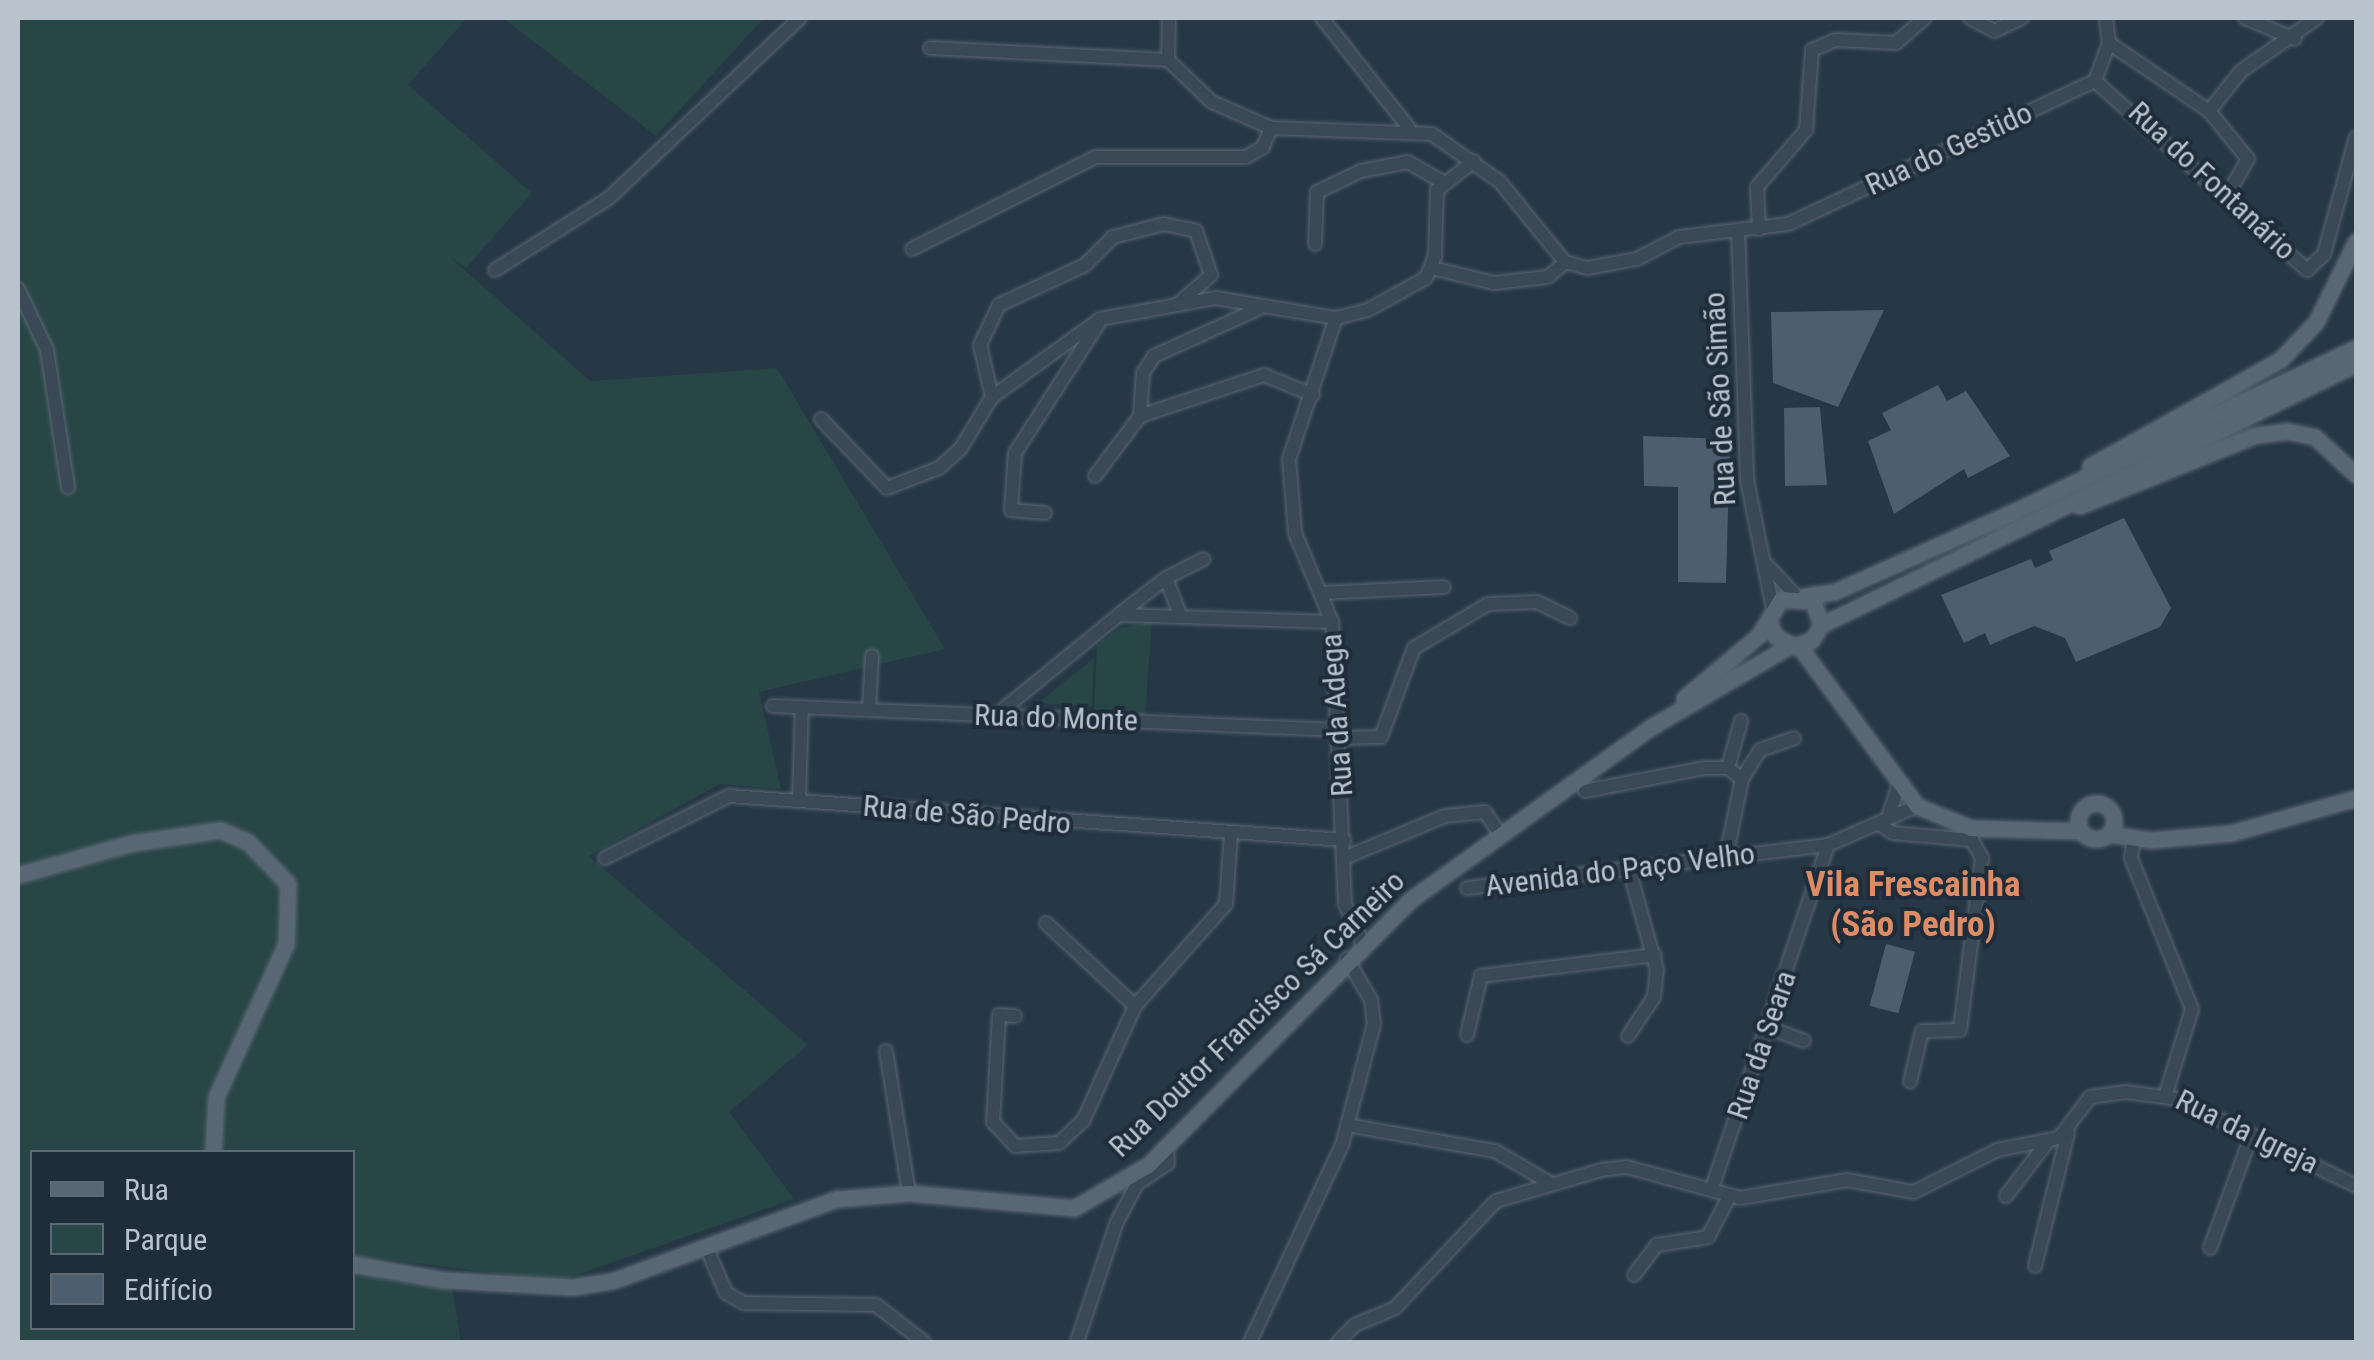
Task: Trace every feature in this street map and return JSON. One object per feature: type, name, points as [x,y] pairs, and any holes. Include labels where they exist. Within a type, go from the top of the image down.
[{"type":"main road","points":[[1996,516],[2280,360],[2316,322],[2356,241]]},
{"type":"main road","points":[[1996,516],[2351,360]]},
{"type":"main road","points":[[2010,530],[2351,360]]},
{"type":"main road","points":[[2010,530],[2256,434],[2315,437],[2356,475]]},
{"type":"main road","name":"Rua Doutor Francisco Sá Carneiro","points":[[1650,727],[1771,614],[1800,596],[1834,592],[1996,516]]},
{"type":"main road","name":"Rua Doutor Francisco Sá Carneiro","points":[[355,1265],[445,1280],[573,1287],[706,1248],[836,1199],[909,1193],[1074,1208],[1109,1192],[1167,1147],[1362,942],[1500,834],[1650,727],[1819,630],[2010,530]]},
{"type":"main road","points":[[1800,596],[1819,630],[1826,672]]},
{"type":"main road","points":[[1771,614],[1794,646],[1826,672],[1898,788],[1917,806],[1971,828],[2052,834],[2080,822],[2098,803],[2111,826],[2134,838],[2232,833],[2356,798]]},
{"type":"main road","points":[[2080,822],[2094,838],[2111,826]]},
{"type":"main road","points":[[18,875],[132,842],[220,830],[248,842],[288,884],[286,944],[216,1098],[213,1150]]},
{"type":"street","points":[[495,270],[656,160],[800,18]]},
{"type":"street","points":[[1168,60],[1169,18]]},
{"type":"street","points":[[1322,18],[1409,128],[1474,161],[1565,262],[1548,277],[1494,283],[1432,268]]},
{"type":"street","points":[[1760,229],[1757,187],[1806,130],[1812,50],[1836,40],[1896,43],[1925,18]]},
{"type":"street","points":[[1970,18],[1994,31],[2022,18]]},
{"type":"street","points":[[2095,81],[2108,43],[2106,18]]},
{"type":"street","points":[[2245,18],[2294,39]]},
{"type":"street","points":[[2209,111],[2240,72],[2294,39],[2317,18]]},
{"type":"street","points":[[2108,43],[2209,111],[2248,159],[2226,199]]},
{"type":"street","points":[[930,48],[1168,60],[1212,102],[1271,128],[1409,128]]},
{"type":"street","name":"Rua do Gestido","points":[[1565,262],[1586,268],[1637,258],[1679,237],[1788,224],[2095,81]]},
{"type":"street","name":"Rua do Fontanário","points":[[2095,81],[2167,138],[2226,199],[2270,228],[2307,270],[2324,254],[2356,137]]},
{"type":"street","points":[[912,249],[1096,158],[1246,156],[1264,147],[1271,128]]},
{"type":"street","points":[[1442,182],[1474,161]]},
{"type":"street","points":[[1315,244],[1314,196],[1332,185],[1408,162],[1442,182]]},
{"type":"street","points":[[821,420],[886,488],[939,468],[962,448],[992,397],[1100,319],[1216,298],[1258,309],[1336,318],[1396,297],[1432,268],[1442,182]]},
{"type":"street","points":[[992,397],[980,345],[1000,305],[1085,265],[1114,237],[1164,224],[1196,231],[1211,275],[1177,305]]},
{"type":"street","name":"Rua de São Simão","points":[[1738,230],[1747,480],[1767,564],[1771,614]]},
{"type":"street","points":[[18,289],[47,350],[68,486]]},
{"type":"street","points":[[1095,476],[1140,416],[1143,372],[1154,356],[1258,309]]},
{"type":"street","name":"Rua da Adega","points":[[1336,318],[1289,459],[1287,496],[1332,622],[1345,904],[1362,942]]},
{"type":"street","points":[[1045,513],[1011,510],[1016,453],[1100,319]]},
{"type":"street","points":[[1140,416],[1264,375],[1313,395]]},
{"type":"street","points":[[995,716],[1166,578],[1204,559]]},
{"type":"street","name":"Rua de São Simão","points":[[1767,564],[1800,596]]},
{"type":"street","points":[[1166,578],[1180,616]]},
{"type":"street","points":[[1322,594],[1444,587]]},
{"type":"street","name":"Rua do Monte","points":[[773,706],[1381,737],[1414,648],[1488,604],[1538,602],[1570,618]]},
{"type":"street","points":[[1119,614],[1332,622]]},
{"type":"street","points":[[870,710],[872,656]]},
{"type":"street","points":[[799,800],[802,707]]},
{"type":"street","points":[[1728,768],[1741,721]]},
{"type":"street","points":[[1726,857],[1742,779],[1760,750],[1794,738]]},
{"type":"street","points":[[1585,791],[1651,773],[1728,768],[1742,779]]},
{"type":"street","points":[[1898,788],[1883,821],[1893,833],[1972,840],[1982,858],[1960,1030],[1922,1031],[1910,1082]]},
{"type":"street","name":"Rua de São Pedro","points":[[605,858],[729,796],[1344,840]]},
{"type":"street","name":"Avenida do Paço Velho","points":[[1467,888],[1828,845],[1917,806]]},
{"type":"street","points":[[1344,858],[1445,816],[1485,812],[1500,834]]},
{"type":"street","points":[[1015,1016],[999,1015],[993,1122],[1015,1146],[1059,1144],[1084,1122],[1135,1006],[1226,904],[1231,834]]},
{"type":"street","name":"Rua da Igreja","points":[[2134,838],[2131,858],[2192,1008],[2165,1097],[2252,1134],[2356,1186]]},
{"type":"street","name":"Rua da Seara","points":[[1712,1188],[1828,845]]},
{"type":"street","points":[[1628,868],[1655,955],[1654,997],[1628,1036]]},
{"type":"street","points":[[1046,924],[1135,1006]]},
{"type":"street","points":[[1468,1035],[1481,976],[1655,955]]},
{"type":"street","points":[[1250,1342],[1347,1125],[1374,1024],[1348,960]]},
{"type":"street","points":[[1769,1028],[1804,1041]]},
{"type":"street","points":[[886,1051],[909,1193]]},
{"type":"street","points":[[2035,1266],[2068,1133],[2090,1097],[2165,1097]]},
{"type":"street","points":[[1347,1125],[1495,1152],[1552,1184]]},
{"type":"street","points":[[1338,1342],[1355,1325],[1395,1308],[1470,1220],[1496,1201],[1552,1184],[1627,1168],[1730,1195],[1847,1180],[1914,1192],[1997,1150],[2068,1133]]},
{"type":"street","points":[[2210,1248],[2252,1134]]},
{"type":"street","points":[[2006,1196],[2050,1140]]},
{"type":"street","points":[[1077,1342],[1117,1222],[1137,1184],[1168,1163],[1167,1147]]},
{"type":"street","points":[[1634,1275],[1657,1246],[1708,1236],[1730,1195]]},
{"type":"street","points":[[706,1248],[726,1293],[744,1303],[876,1305],[924,1342]]},
{"type":"green space","points":[[18,18],[467,18],[408,85],[532,193],[466,268],[450,257],[590,381],[777,368],[945,649],[759,692],[781,789],[720,784],[589,856],[808,1045],[729,1112],[794,1199],[559,1281],[384,1259],[381,1279],[452,1287],[461,1342],[18,1342]]},
{"type":"green space","points":[[503,18],[764,18],[656,136]]},
{"type":"green space","points":[[1152,622],[1145,715],[1094,712],[1097,645],[1120,628]]},
{"type":"green space","points":[[1094,658],[1092,707],[1037,703],[1042,700]]},
{"type":"building","points":[[1884,310],[1838,407],[1773,383],[1771,312]]},
{"type":"building","points":[[1938,385],[1947,401],[1966,391],[2010,456],[1968,478],[1964,469],[1894,514],[1868,441],[1891,430],[1882,413]]},
{"type":"building","points":[[1820,407],[1827,485],[1785,486],[1784,408]]},
{"type":"building","points":[[1643,436],[1730,439],[1726,583],[1678,582],[1678,487],[1644,486]]},
{"type":"building","points":[[2124,518],[2171,608],[2160,627],[2076,662],[2065,638],[2034,626],[1990,645],[1985,633],[1964,643],[1941,595],[2031,559],[2035,568],[2053,560],[2049,551]]},
{"type":"building","points":[[1886,944],[1915,952],[1898,1014],[1869,1006]]},
{"type":"district","name":"Vila Frescainha (São Pedro)","points":[[1913,905]]}]
